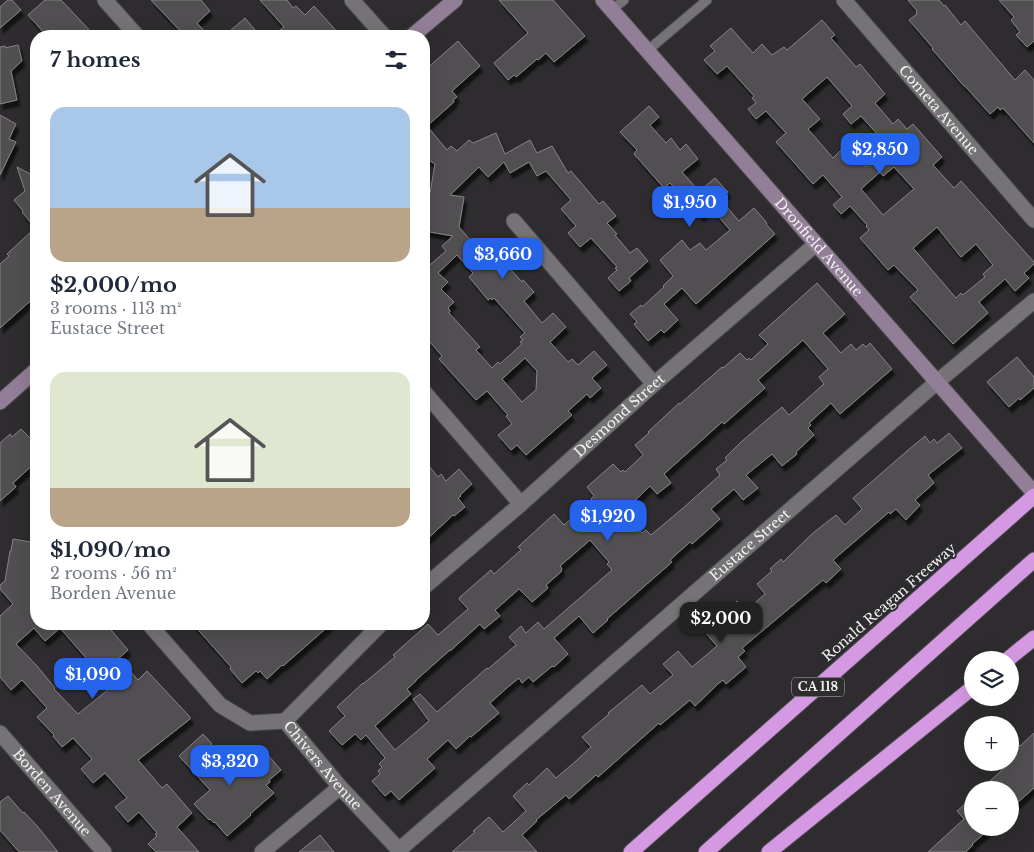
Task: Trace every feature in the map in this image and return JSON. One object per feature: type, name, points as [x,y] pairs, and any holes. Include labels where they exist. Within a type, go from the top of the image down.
[{"type":"highway","name":"Ronald Reagan Freeway","points":[[631,852],[1006,521],[1034,494]]},
{"type":"highway","points":[[706,852],[1034,560]]},
{"type":"highway","points":[[1018,651],[1034,638]]},
{"type":"highway","points":[[768,852],[964,694]]},
{"type":"street","points":[[105,0],[132,30]]},
{"type":"street","points":[[352,0],[379,30]]},
{"type":"street","points":[[419,30],[455,0]]},
{"type":"street","name":"Cometa Avenue","points":[[844,0],[1034,220]]},
{"type":"street","name":"Dronfield Avenue","points":[[607,5],[1034,494]]},
{"type":"street","points":[[514,221],[654,384]]},
{"type":"street","name":"Desmond Street","points":[[430,582],[816,244]]},
{"type":"street","name":"Eustace Street","points":[[400,851],[937,382],[1034,301]]},
{"type":"street","points":[[0,402],[30,375]]},
{"type":"street","points":[[430,399],[521,504]]},
{"type":"street","name":"Chivers Avenue","points":[[154,630],[220,704],[250,723],[285,721],[340,787],[400,851]]},
{"type":"street","points":[[285,721],[375,630]]},
{"type":"street","name":"Borden Avenue","points":[[1,737],[104,852]]},
{"type":"street","points":[[262,852],[340,787]]},
{"type":"lane","points":[[607,5],[624,0]]},
{"type":"lane","points":[[647,51],[707,0]]},
{"type":"building","points":[[8,0],[12,0],[21,10],[0,28],[0,7]]},
{"type":"building","points":[[45,0],[61,0],[89,30],[42,30],[28,15]]},
{"type":"building","points":[[151,0],[201,0],[210,11],[197,23],[203,30],[179,30]]},
{"type":"building","points":[[260,0],[287,0],[293,8],[296,6],[305,15],[314,6],[336,30],[280,30],[284,27]]},
{"type":"building","points":[[499,0],[553,0],[585,36],[554,62],[546,53],[516,77],[514,75],[508,80],[494,63],[528,33]]},
{"type":"building","points":[[908,0],[939,0],[961,25],[965,21],[1015,80],[1025,70],[1034,80],[1034,143],[1003,108],[1000,110],[998,107],[990,114],[964,86],[909,20],[917,14],[917,11]]},
{"type":"building","points":[[999,0],[1034,0],[1034,41],[1027,47],[1016,35],[1020,32],[1011,20],[1014,17]]},
{"type":"building","points":[[245,18],[255,30],[231,30]]},
{"type":"building","points":[[822,20],[835,35],[831,38],[856,67],[860,64],[885,94],[875,103],[893,124],[898,119],[907,129],[913,124],[942,157],[933,165],[954,188],[961,181],[1034,262],[1024,273],[1029,278],[1015,291],[1005,279],[979,302],[988,313],[953,344],[910,297],[918,290],[894,265],[888,270],[860,238],[869,230],[867,225],[850,206],[841,214],[833,205],[842,197],[823,175],[813,184],[776,142],[786,133],[766,111],[756,119],[748,109],[756,103],[752,98],[754,96],[727,66],[717,74],[704,60],[715,51],[710,46],[731,28],[753,53],[762,44],[772,55],[784,47],[787,50]],"holes":[[[827,77],[852,106],[843,114],[851,124],[861,116],[879,136],[874,141],[883,151],[866,167],[845,146],[833,158],[808,129],[820,119],[802,99]],[[894,167],[914,189],[883,215],[861,189],[880,172],[883,176]],[[937,227],[961,257],[976,244],[993,265],[983,274],[985,277],[963,295],[961,293],[956,298],[913,248]]]},
{"type":"building","points":[[458,41],[480,66],[452,91],[457,97],[453,100],[454,102],[430,123],[430,66]]},
{"type":"building","points":[[18,45],[22,61],[11,71],[17,100],[0,104],[0,47],[5,46],[5,48]]},
{"type":"building","points":[[649,106],[659,117],[650,125],[666,143],[671,138],[680,150],[686,144],[698,159],[682,172],[698,190],[715,178],[728,192],[720,199],[739,221],[754,208],[775,234],[696,304],[682,288],[664,304],[678,320],[664,333],[661,330],[648,341],[634,324],[637,322],[630,314],[641,305],[642,307],[673,276],[660,260],[682,240],[690,250],[700,243],[706,250],[730,230],[711,208],[701,216],[670,183],[664,188],[634,154],[637,150],[620,132]]},
{"type":"building","points":[[0,115],[16,124],[9,139],[16,142],[0,175]]},
{"type":"building","points":[[430,130],[447,150],[451,146],[457,151],[469,140],[473,143],[496,133],[505,154],[530,140],[537,153],[552,146],[568,173],[571,171],[599,204],[603,201],[616,216],[607,223],[630,253],[637,248],[648,261],[629,278],[631,281],[619,291],[608,278],[617,270],[615,268],[617,267],[591,238],[580,247],[568,233],[576,226],[561,209],[571,200],[546,171],[537,176],[529,162],[510,173],[504,162],[488,177],[479,167],[450,195],[464,197],[459,227],[488,261],[491,258],[500,268],[505,263],[534,292],[524,301],[542,323],[553,313],[566,327],[550,342],[568,362],[572,359],[578,365],[594,351],[607,365],[592,378],[601,388],[590,398],[587,394],[568,411],[572,415],[526,455],[517,445],[511,450],[498,435],[512,424],[506,416],[508,415],[487,391],[476,400],[439,359],[442,356],[430,342],[430,265],[446,251],[442,246],[453,236],[430,232],[430,193],[435,164],[430,161]],"holes":[[[457,255],[473,273],[469,277],[488,300],[494,298],[525,333],[520,337],[523,340],[520,342],[522,344],[500,364],[498,362],[492,368],[476,350],[480,347],[449,313],[448,308],[454,302],[441,289],[448,282],[438,273]],[[525,358],[537,371],[536,390],[522,402],[502,379]]]},
{"type":"building","points":[[17,167],[30,174],[30,222],[14,200],[25,191]]},
{"type":"building","points":[[30,233],[30,301],[0,328],[0,264],[9,256],[7,254]]},
{"type":"building","points":[[817,283],[845,314],[823,333],[841,353],[851,344],[856,350],[863,344],[866,347],[870,343],[892,369],[840,414],[831,403],[809,423],[811,425],[808,428],[814,435],[796,452],[797,454],[782,466],[772,454],[746,475],[758,488],[743,500],[734,489],[711,509],[720,519],[692,544],[690,542],[670,560],[672,562],[593,633],[579,616],[554,638],[568,654],[554,667],[551,667],[533,682],[529,677],[522,683],[519,678],[490,703],[499,713],[456,749],[448,740],[427,759],[435,768],[399,800],[391,791],[385,796],[372,781],[380,774],[378,771],[382,767],[379,764],[385,758],[366,735],[361,740],[355,734],[342,745],[329,731],[345,716],[337,707],[395,657],[393,655],[421,630],[430,630],[430,626],[438,635],[468,609],[459,599],[460,597],[491,570],[494,574],[521,550],[518,547],[554,514],[564,525],[592,500],[594,496],[587,487],[613,464],[621,472],[623,470],[625,472],[643,455],[635,445],[679,403],[740,353],[747,360],[749,358],[751,360],[768,344],[759,335]],"holes":[[[803,340],[828,369],[819,377],[824,384],[789,415],[782,407],[741,442],[725,458],[727,460],[716,469],[720,475],[651,535],[646,530],[642,533],[623,512],[650,486],[657,494],[671,483],[664,474],[722,422],[724,424],[765,388],[758,380]],[[590,540],[609,562],[607,564],[612,570],[544,629],[538,622],[526,633],[521,626],[509,637],[516,645],[437,712],[420,694],[413,699],[429,721],[395,750],[375,726],[411,694],[407,689],[450,650],[480,624],[484,629],[500,616],[495,610],[519,589],[532,602],[548,588],[546,585],[562,571],[560,566]]]},
{"type":"building","points":[[1017,357],[1034,377],[1034,388],[1009,407],[987,382]]},
{"type":"building","points":[[21,429],[30,438],[30,467],[13,483],[16,487],[0,501],[0,443],[10,434],[12,437]]},
{"type":"building","points":[[949,433],[962,448],[928,475],[934,483],[915,500],[920,505],[906,520],[896,509],[890,514],[889,512],[833,560],[841,569],[826,583],[823,580],[742,648],[745,651],[738,657],[746,667],[726,684],[723,680],[719,683],[695,706],[690,700],[660,725],[659,723],[598,777],[596,775],[569,799],[566,795],[536,820],[522,835],[537,852],[452,852],[489,817],[503,832],[526,811],[513,796],[527,783],[529,785],[547,768],[556,778],[576,761],[591,747],[582,737],[608,713],[642,685],[650,694],[673,675],[663,664],[678,651],[692,667],[717,646],[703,630],[737,601],[746,611],[765,594],[757,584],[772,571],[770,569],[781,559],[783,562],[813,533],[836,515],[845,525],[862,509],[853,498],[925,436],[930,443],[934,439],[937,443]]},
{"type":"building","points":[[430,467],[438,477],[441,474],[446,481],[459,469],[472,484],[458,498],[465,507],[453,515],[430,536]]},
{"type":"building","points":[[13,539],[30,542],[30,630],[32,630],[16,644],[78,714],[109,689],[91,668],[93,666],[62,630],[111,630],[128,650],[119,658],[138,680],[147,671],[190,717],[190,719],[138,760],[162,788],[167,784],[192,813],[177,827],[199,852],[156,852],[148,844],[157,836],[155,834],[157,833],[139,812],[128,822],[115,807],[127,798],[105,773],[93,783],[81,769],[92,759],[73,738],[62,747],[54,735],[37,717],[47,708],[22,680],[11,690],[0,677],[0,616],[13,604],[0,589],[0,585],[5,581]]},
{"type":"building","points":[[36,630],[58,630],[45,641]]},
{"type":"building","points":[[198,630],[324,630],[267,679],[260,671],[258,673],[256,671],[242,683],[230,669],[231,667]]},
{"type":"building","points":[[1034,733],[1034,788],[1019,801],[1019,781],[990,781],[1001,771],[1019,771],[1020,746]]},
{"type":"building","points":[[203,734],[212,744],[204,750],[207,754],[204,756],[225,779],[250,757],[257,765],[268,755],[281,770],[266,785],[274,793],[227,836],[215,822],[209,820],[194,804],[210,790],[179,756]]},
{"type":"building","points":[[8,796],[38,827],[58,852],[19,852],[0,830],[0,802]]},
{"type":"building","points":[[964,805],[964,819],[957,811]]},
{"type":"building","points":[[964,819],[964,836],[982,836],[966,852],[928,852]]},
{"type":"building","points":[[320,835],[334,852],[299,852]]}]
